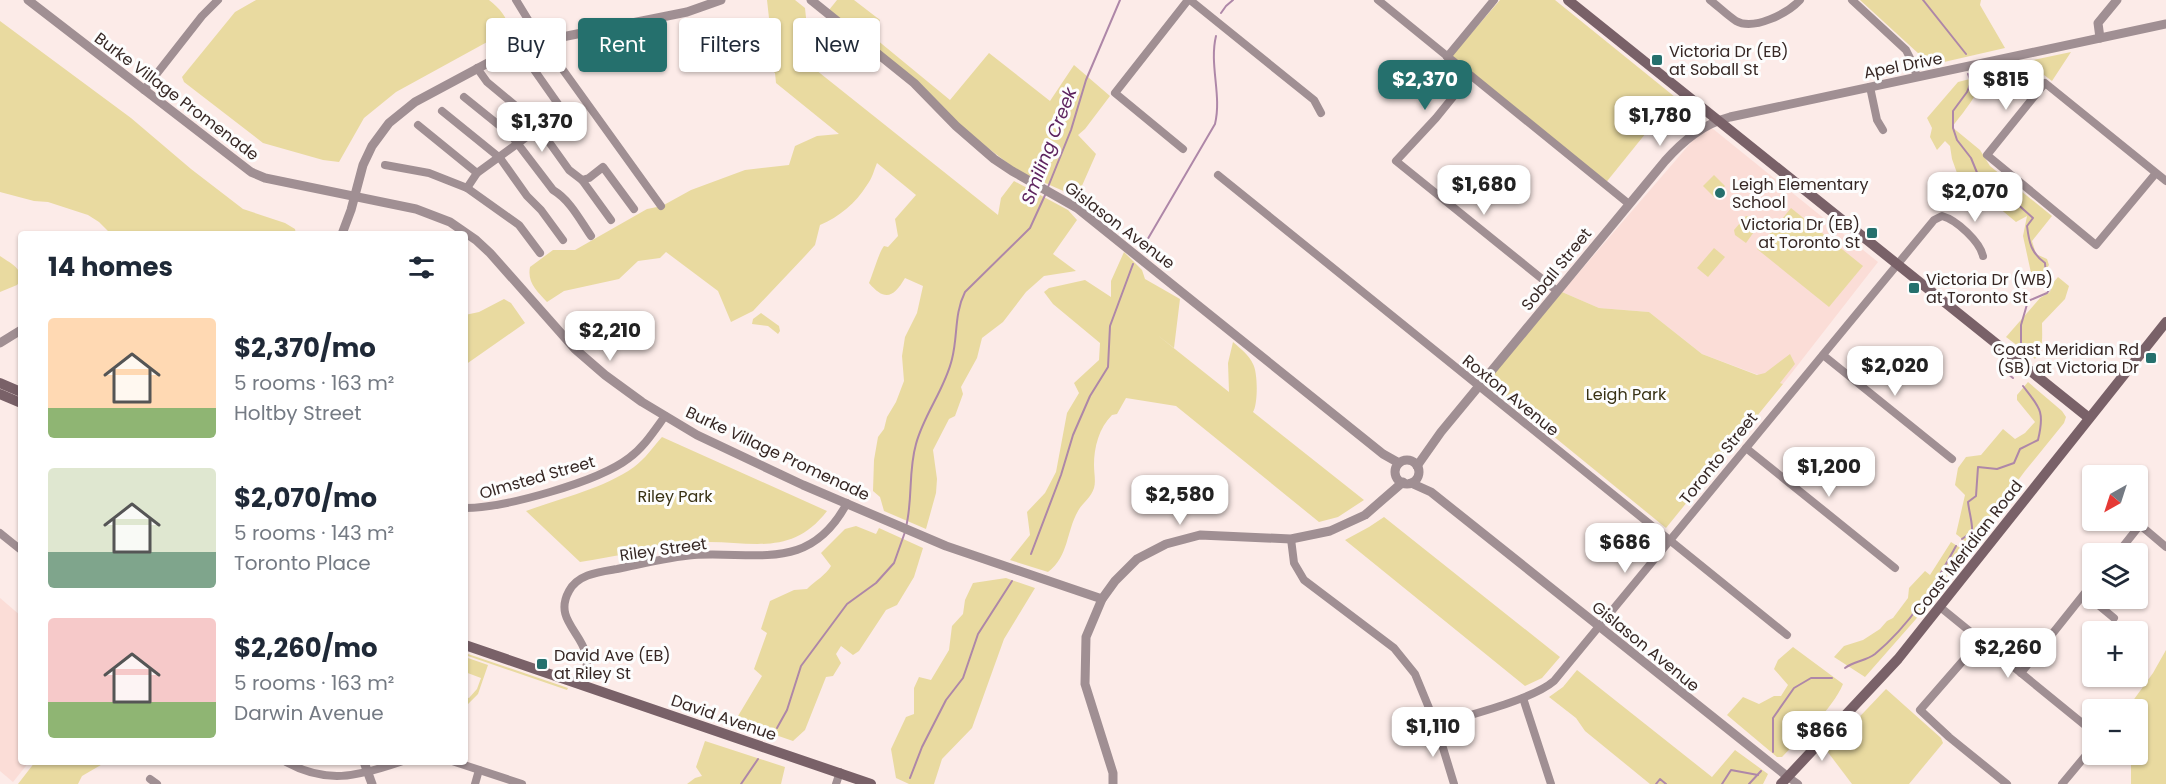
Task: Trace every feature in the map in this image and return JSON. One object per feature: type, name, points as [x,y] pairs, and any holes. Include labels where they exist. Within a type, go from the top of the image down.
[{"type":"main road","points":[[1568,0],[2089,418]]},
{"type":"main road","name":"Coast Meridian Road","points":[[1784,781],[1898,659],[2166,322]]},
{"type":"main road","points":[[0,383],[18,391]]},
{"type":"main road","points":[[0,394],[18,402]]},
{"type":"main road","name":"David Avenue","points":[[468,646],[871,784]]},
{"type":"street","name":"Burke Village Promenade","points":[[27,0],[251,172],[265,178],[416,209],[450,222],[463,231]]},
{"type":"street","points":[[144,90],[202,16],[218,0]]},
{"type":"street","points":[[516,0],[527,18]]},
{"type":"street","points":[[566,36],[687,12],[721,0]]},
{"type":"street","name":"Gislason Avenue","points":[[811,0],[914,83],[951,121],[994,159],[1077,208],[1599,627],[1784,781]]},
{"type":"street","points":[[1184,149],[1115,93],[1189,0],[1314,100],[1321,113]]},
{"type":"street","points":[[1378,0],[1629,204]]},
{"type":"street","points":[[1447,57],[1494,0]]},
{"type":"street","points":[[1710,0],[1737,21],[1752,24],[1779,16],[1800,0]]},
{"type":"street","points":[[1852,0],[1906,50],[1917,77]]},
{"type":"street","points":[[2100,38],[2098,23],[2117,0]]},
{"type":"street","name":"Apel Drive","points":[[1717,120],[2166,24]]},
{"type":"street","points":[[343,231],[367,156],[388,123],[415,102],[486,63]]},
{"type":"street","points":[[477,68],[487,82],[535,122],[569,170],[582,180],[611,220]]},
{"type":"street","points":[[467,188],[477,173],[563,111],[536,72]]},
{"type":"street","points":[[564,72],[661,206]]},
{"type":"street","points":[[1470,76],[1436,118],[1396,160],[1557,291]]},
{"type":"street","points":[[2156,173],[2096,245],[1987,155],[2045,83],[2166,181]]},
{"type":"street","points":[[1870,87],[1877,120],[1883,129]]},
{"type":"street","points":[[464,97],[512,135],[553,190],[568,203],[591,236]]},
{"type":"street","points":[[442,111],[500,158],[563,240]]},
{"type":"street","name":"Soball Street","points":[[1113,784],[1113,773],[1084,684],[1086,638],[1102,599],[1115,581],[1137,559],[1166,544],[1200,535],[1291,539],[1319,535],[1342,527],[1365,515],[1390,493],[1429,448],[1629,204],[1680,146],[1717,120]]},
{"type":"street","points":[[418,125],[477,173]]},
{"type":"street","points":[[385,165],[429,173],[467,188],[519,225],[540,253]]},
{"type":"street","points":[[582,180],[589,178],[603,167],[634,209]]},
{"type":"street","name":"Roxton Avenue","points":[[1218,176],[1787,635]]},
{"type":"street","name":"Toronto Street","points":[[1436,725],[1523,698],[1554,681],[1934,220],[1942,216],[1953,221],[1976,241],[1983,256]]},
{"type":"street","name":"Burke Village Promenade","points":[[468,234],[503,266],[575,349],[605,375],[697,435],[921,536],[981,559],[1102,599]]},
{"type":"street","points":[[0,343],[18,332]]},
{"type":"street","points":[[1823,355],[1952,459]]},
{"type":"street","name":"Olmsted Street","points":[[468,508],[491,507],[541,494],[606,472],[635,453],[665,416]]},
{"type":"street","points":[[1746,448],[1895,568]]},
{"type":"street","name":"Riley Street","points":[[581,685],[587,665],[586,654],[569,624],[565,611],[567,595],[578,581],[602,572],[688,555],[766,556],[791,552],[807,545],[825,532],[834,524],[847,503]]},
{"type":"street","points":[[2126,543],[2140,525],[2166,547]]},
{"type":"street","points":[[0,533],[18,548]]},
{"type":"street","points":[[1291,539],[1294,563],[1304,580],[1384,640],[1405,660],[1423,689],[1454,784]]},
{"type":"street","points":[[2021,673],[2082,598]]},
{"type":"street","points":[[1940,607],[2082,724]]},
{"type":"street","points":[[2103,609],[2114,618]]},
{"type":"street","points":[[1981,640],[1920,710],[2007,784]]},
{"type":"street","points":[[1523,698],[1551,784]]},
{"type":"street","points":[[2062,784],[2082,760]]},
{"type":"street","points":[[290,765],[302,774],[322,781],[346,780],[391,765]]},
{"type":"street","points":[[365,765],[372,784]]},
{"type":"street","points":[[464,765],[522,784]]},
{"type":"street","points":[[475,784],[479,770]]},
{"type":"street","points":[[836,784],[840,772]]},
{"type":"street","points":[[1784,781],[1798,784]]},
{"type":"shaded area","name":"Leigh Elementary School","points":[[1707,124],[1878,262],[1783,384],[1702,354],[1649,312],[1599,308],[1562,292]]},
{"type":"shaded area","points":[[0,598],[18,613],[18,765],[27,765],[13,782],[0,771]]},
{"type":"green space","points":[[256,0],[489,0],[505,18],[486,18],[486,43],[396,92],[364,118],[339,162],[323,160],[263,143],[184,82],[182,77],[235,12]]},
{"type":"green space","points":[[767,0],[795,0],[805,8],[806,18],[793,18],[793,72],[819,72],[998,215],[1001,198],[1014,181],[1068,210],[1077,220],[1053,254],[1076,271],[1044,276],[1026,292],[1003,322],[982,338],[977,358],[961,387],[963,394],[955,416],[949,419],[933,450],[937,479],[936,493],[926,529],[884,511],[880,497],[873,491],[874,460],[878,437],[884,429],[887,417],[904,381],[902,356],[905,337],[917,313],[923,286],[905,278],[893,293],[885,295],[869,283],[882,249],[884,246],[888,247],[898,236],[895,219],[916,195],[877,163],[870,180],[858,198],[840,214],[820,225],[815,245],[805,256],[753,311],[731,322],[718,291],[666,252],[660,258],[638,261],[619,279],[564,291],[547,302],[530,278],[530,267],[553,250],[575,250],[647,209],[662,206],[691,190],[745,170],[789,165],[795,146],[817,136],[839,134],[776,83],[774,72],[781,72],[781,18],[769,18]]},
{"type":"green space","points":[[837,0],[854,0],[877,18],[838,18],[829,10]]},
{"type":"green space","points":[[1500,0],[1555,0],[1675,97],[1604,185],[1449,59]]},
{"type":"green space","points":[[1860,0],[1981,0],[1980,5],[2005,48],[1931,65]]},
{"type":"green space","points":[[0,21],[131,118],[243,209],[285,223],[295,231],[108,231],[88,215],[48,202],[34,201],[0,192]]},
{"type":"green space","points":[[880,42],[950,100],[989,53],[1050,101],[1074,65],[1110,96],[1078,135],[1096,154],[1077,197],[1018,171],[967,132],[880,55]]},
{"type":"green space","points":[[2071,52],[2052,81],[2044,75],[2037,84],[2014,64]]},
{"type":"green space","points":[[1982,76],[1975,96],[1952,127],[1980,150],[1990,166],[2052,216],[2032,241],[2036,254],[2047,259],[2049,265],[2036,283],[2033,282],[2023,236],[2027,216],[2016,222],[1957,173],[1950,146],[1945,141],[1937,150],[1930,137],[1932,128],[1927,118],[1958,82]]},
{"type":"green space","points":[[1714,175],[1725,186],[1714,197],[1703,186]]},
{"type":"green space","points":[[1791,208],[1863,266],[1829,307],[1757,249]]},
{"type":"green space","points":[[1746,216],[1754,216],[1761,222],[1746,243],[1735,235],[1734,230]]},
{"type":"green space","points":[[1714,248],[1725,257],[1708,277],[1697,268]]},
{"type":"green space","points":[[1124,252],[1142,270],[1145,279],[1180,299],[1174,348],[1156,334],[1229,392],[1228,363],[1233,342],[1247,355],[1255,368],[1257,396],[1253,412],[1364,500],[1338,517],[1319,522],[1176,406],[1126,398],[1117,414],[1107,420],[1098,438],[1095,451],[1094,488],[1074,519],[1064,551],[1055,566],[1048,572],[1010,560],[1030,535],[1027,512],[1045,493],[1056,472],[1067,413],[1079,393],[1074,383],[1099,360],[1100,343],[1053,304],[1044,292],[1049,288],[1085,280],[1111,297],[1111,281]]},
{"type":"green space","points":[[0,256],[18,270],[18,284],[0,292]]},
{"type":"green space","points":[[2058,277],[2069,286],[2065,299],[2042,323],[2041,347],[2035,359],[2006,337],[2040,298],[2050,292],[2052,284]]},
{"type":"green space","name":"Leigh Park","points":[[1562,292],[1599,308],[1649,312],[1702,354],[1757,375],[1765,373],[1790,354],[1795,364],[1780,383],[1783,384],[1666,528],[1487,382]]},
{"type":"green space","points":[[504,299],[511,303],[525,323],[468,363],[468,314],[479,312]]},
{"type":"green space","points":[[761,313],[779,326],[778,334],[768,326],[752,324],[753,319]]},
{"type":"green space","points":[[2028,382],[2062,411],[2066,417],[2064,423],[1970,545],[1956,534],[1965,495],[1955,485],[1958,468],[1966,457],[1981,455],[2003,429],[2015,439],[2025,433],[2035,422],[2017,400],[2017,395]]},
{"type":"green space","name":"Riley Park","points":[[662,437],[827,511],[812,527],[796,537],[780,542],[763,544],[690,543],[580,562],[526,511],[622,475],[642,460]]},
{"type":"green space","points":[[1384,517],[1560,657],[1542,678],[1525,686],[1345,540]]},
{"type":"green space","points":[[856,526],[876,534],[879,528],[923,548],[914,577],[897,605],[886,610],[859,651],[853,655],[841,646],[836,654],[841,663],[833,676],[826,677],[805,730],[793,741],[735,721],[762,676],[754,669],[767,633],[761,629],[770,601],[794,590],[807,589],[831,566],[821,553],[845,529]]},
{"type":"green space","points":[[1951,542],[1965,551],[1916,619],[1865,677],[1834,657],[1844,646],[1863,640],[1893,618],[1908,598],[1909,588],[1925,571],[1930,575]]},
{"type":"green space","points":[[1006,578],[1035,588],[1004,639],[972,728],[942,759],[934,784],[909,784],[896,778],[891,749],[906,717],[914,714],[914,688],[919,677],[931,680],[949,650],[952,626],[963,614],[965,600],[973,583]]},
{"type":"green space","points":[[1793,647],[1843,684],[1832,704],[1816,723],[1782,757],[1777,757],[1727,715],[1743,697],[1759,704],[1774,696],[1781,696],[1788,685],[1774,669],[1778,660]]},
{"type":"green space","points":[[2166,650],[2166,784],[2131,784],[2131,765],[2148,765],[2148,699],[2134,699],[2143,687],[2148,687],[2148,680]]},
{"type":"green space","points":[[468,654],[568,688],[567,690],[468,656]]},
{"type":"green space","points":[[468,658],[488,665],[478,694],[468,704],[468,698],[477,689],[481,678],[468,673]]},
{"type":"green space","points":[[1577,670],[1712,777],[1735,750],[1768,774],[1763,784],[1650,784],[1585,731],[1576,718],[1549,697],[1563,687]]},
{"type":"green space","points":[[1886,689],[1941,738],[1943,743],[1909,784],[1852,784],[1827,751]]},
{"type":"green space","points":[[705,741],[785,767],[781,784],[687,784],[702,776],[696,767]]},
{"type":"green space","points":[[33,765],[101,765],[82,776],[78,784],[18,784]]},
{"type":"waterway","name":"Smiling Creek","points":[[1048,187],[1071,130],[1086,80],[1120,0]]},
{"type":"waterway","points":[[1221,13],[1233,0]]},
{"type":"waterway","points":[[1923,0],[1966,54]]},
{"type":"waterway","points":[[1146,242],[1215,124],[1217,113],[1214,58],[1216,36]]},
{"type":"waterway","points":[[1968,74],[1971,82],[1967,92],[1953,111],[1953,128],[1957,140],[1971,158],[1978,175],[1990,185],[1995,194],[2014,201],[2033,218],[2027,226],[2030,242],[2034,251],[2045,263],[2050,289],[2047,293],[2028,301],[2021,325],[2021,348]]},
{"type":"waterway","name":"Smiling Creek","points":[[906,527],[916,444],[949,370],[958,317],[965,292],[1030,228],[1046,193]]},
{"type":"waterway","points":[[1031,554],[1061,475],[1073,435],[1090,396],[1108,367],[1110,326],[1133,264]]},
{"type":"waterway","points":[[2009,370],[2007,373],[2013,378]]},
{"type":"waterway","points":[[1962,539],[1972,532],[1968,502],[1976,496],[1978,467],[1997,469],[2014,463],[2020,449],[2038,440],[2040,410],[2023,386]]},
{"type":"waterway","name":"Smiling Creek","points":[[777,728],[787,710],[801,666],[847,604],[876,583],[894,563],[905,532]]},
{"type":"waterway","points":[[1845,668],[1875,654],[1888,643],[1930,590],[1956,546]]},
{"type":"waterway","points":[[910,778],[922,747],[946,700],[963,678],[978,634],[1012,581]]},
{"type":"waterway","points":[[1773,752],[1773,718],[1794,688],[1811,678],[1832,678]]},
{"type":"waterway","name":"Smiling Creek","points":[[741,784],[758,759]]},
{"type":"waterway","points":[[1722,784],[1731,770],[1758,775]]},
{"type":"waterway","points":[[1749,784],[1761,771]]},
{"type":"waterway","points":[[1656,784],[1660,779],[1666,784]]},
{"type":"place","name":"Victoria Dr (EB) at Soball St","points":[[1657,60]]},
{"type":"place","name":"Leigh Elementary School","points":[[1720,193]]},
{"type":"place","name":"Victoria Dr (EB) at Toronto St","points":[[1872,233]]},
{"type":"place","name":"Victoria Dr (WB) at Toronto St","points":[[1914,288]]},
{"type":"place","name":"Coast Meridian Rd (SB) at Victoria Dr","points":[[2151,358]]},
{"type":"place","name":"David Ave (EB) at Riley St","points":[[542,664]]}]
